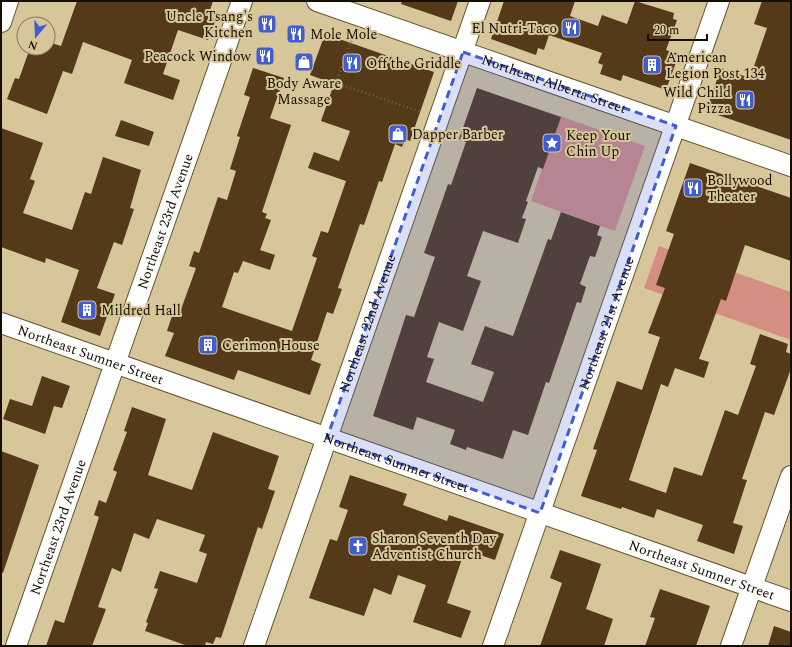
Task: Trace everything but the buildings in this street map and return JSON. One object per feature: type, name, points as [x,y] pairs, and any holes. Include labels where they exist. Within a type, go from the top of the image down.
[{"type":"street","points":[[1,22],[8,1]]},
{"type":"street","name":"Northeast 23rd Avenue","points":[[16,646],[242,1]]},
{"type":"street","name":"Northeast Alberta Street","points":[[318,1],[791,166]]},
{"type":"street","name":"Northeast 22nd Avenue","points":[[254,646],[480,1]]},
{"type":"street","name":"Northeast 21st Avenue","points":[[493,646],[720,1]]},
{"type":"street","name":"Northeast Sumner Street","points":[[1,323],[791,601]]},
{"type":"street","points":[[731,646],[791,476]]},
{"type":"path","points":[[360,16],[336,83],[440,118]]},
{"type":"highlighted area","points":[[463,52],[676,126],[540,513],[327,438]]},
{"type":"shaded area","points":[[560,116],[645,146],[615,231],[531,201]]},
{"type":"shaded area","points":[[659,246],[791,292],[791,340],[644,288]]},
{"type":"place","name":"Uncle Tsang's Kitchen","points":[[267,24]]},
{"type":"place","name":"El Nutri-Taco","points":[[571,28]]},
{"type":"place","name":"Mole Mole","points":[[296,34]]},
{"type":"place","name":"Peacock Window","points":[[265,56]]},
{"type":"place","name":"Body Aware Massage","points":[[304,62]]},
{"type":"place","name":"Off the Griddle","points":[[352,63]]},
{"type":"place","name":"American Legion Post 134","points":[[652,65]]},
{"type":"place","name":"Wild Child Pizza","points":[[745,100]]},
{"type":"place","name":"Dapper Barber","points":[[398,134]]},
{"type":"place","name":"Keep Your Chin Up","points":[[552,143]]},
{"type":"place","name":"Bollywood Theater","points":[[693,188]]},
{"type":"place","name":"Mildred Hall","points":[[87,310]]},
{"type":"place","name":"Cerimon House","points":[[208,345]]},
{"type":"place","name":"Sharon Seventh Day Adventist Church","points":[[358,546]]}]
